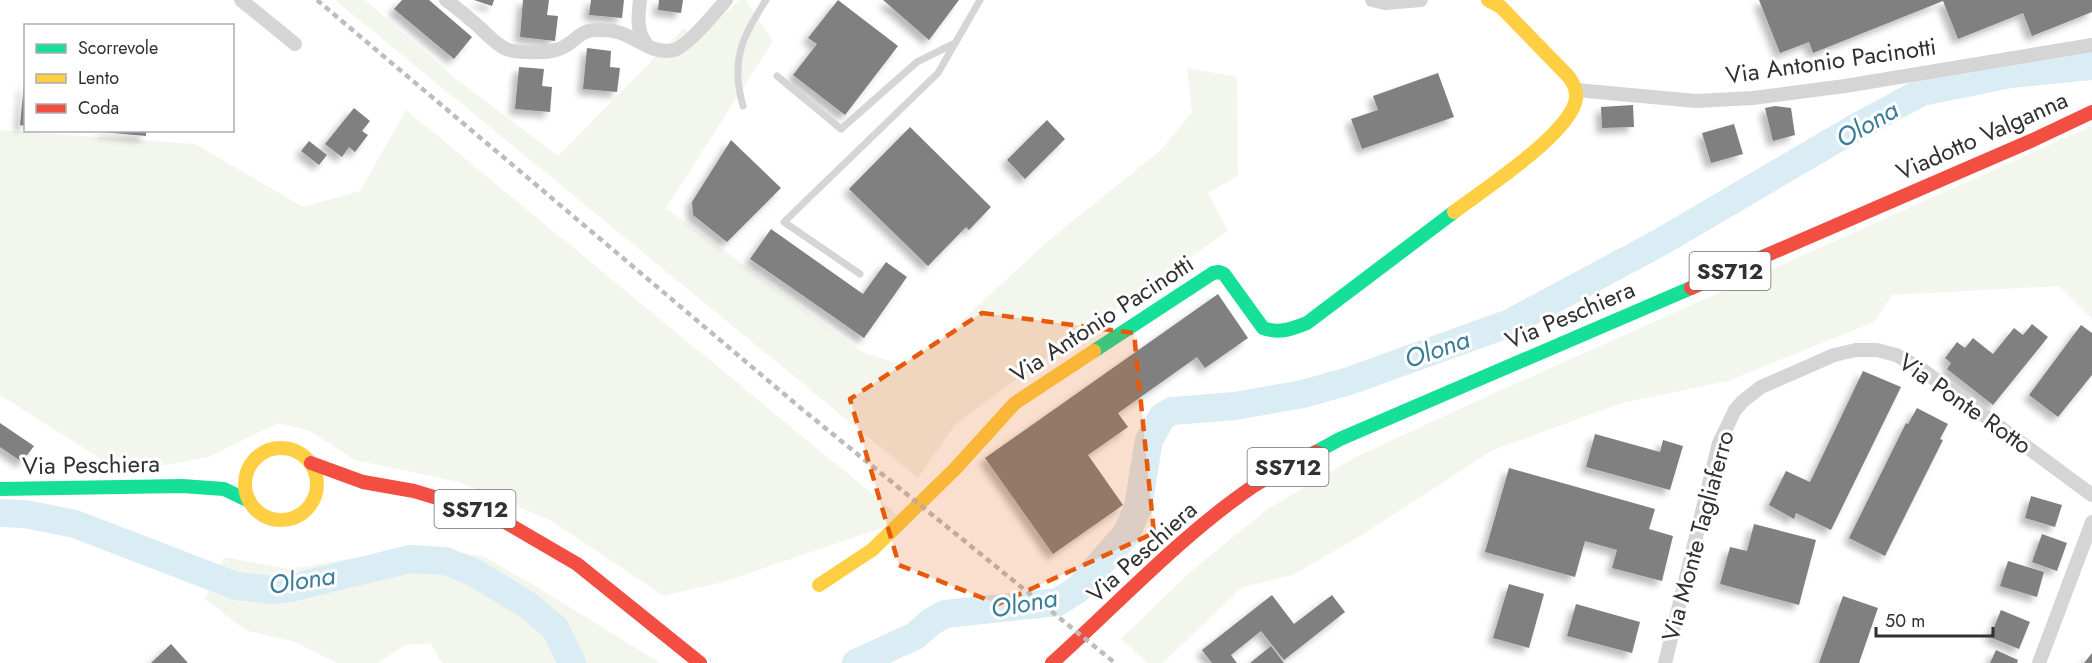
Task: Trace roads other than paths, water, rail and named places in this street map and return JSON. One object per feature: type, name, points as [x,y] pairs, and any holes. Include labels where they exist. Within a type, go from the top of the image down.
[{"type":"main road","points":[[1488,0],[1501,7],[1569,77],[1576,90]]},
{"type":"main road","name":"Via Antonio Pacinotti","points":[[819,585],[872,550],[955,469],[1015,403],[1213,273],[1224,274],[1263,328],[1272,332],[1285,332],[1307,323],[1536,150],[1564,122],[1574,104],[1576,90]]},
{"type":"main road","name":"Viadotto Valganna","points":[[1891,202],[2092,112]]},
{"type":"main road","name":"Via Peschiera","points":[[1052,663],[1142,577],[1194,532],[1256,485],[1340,439],[1891,202]]},
{"type":"main road","name":"Via Peschiera","points":[[182,486],[228,474],[269,450],[281,448],[303,455],[310,463],[363,482],[414,491],[494,515],[577,564],[700,663]]},
{"type":"main road","points":[[249,501],[245,489],[246,476],[251,465],[259,456]]},
{"type":"main road","points":[[310,463],[317,482],[313,501]]},
{"type":"main road","name":"Via Peschiera","points":[[0,489],[182,486],[224,489],[249,501],[266,517],[290,519],[299,515],[313,501],[363,482]]},
{"type":"street","points":[[241,0],[295,44]]},
{"type":"street","points":[[446,0],[509,50],[556,50],[565,47],[585,31],[593,29],[631,36],[648,47],[662,51],[674,50],[682,46],[708,22],[726,0]]},
{"type":"street","points":[[640,0],[637,25],[648,47]]},
{"type":"street","points":[[1372,0],[1385,3],[1421,0]]},
{"type":"street","name":"Via Antonio Pacinotti","points":[[1576,90],[1696,101],[1753,98],[1845,86],[2092,45]]},
{"type":"street","name":"Via Ponte Rotto","points":[[1761,387],[1846,351],[1866,349],[1896,355],[1935,378],[2092,495]]},
{"type":"street","name":"Via Monte Tagliaferro","points":[[1665,663],[1723,431],[1735,410],[1761,387]]},
{"type":"street","points":[[2039,663],[2092,522]]},
{"type":"lane","points":[[743,106],[737,85],[738,59],[748,29],[766,0]]},
{"type":"lane","points":[[860,274],[784,222],[938,74],[980,0]]},
{"type":"lane","points":[[777,76],[841,129],[917,62],[955,44]]},
{"type":"waterway","name":"Olona","points":[[856,663],[915,636],[931,622],[945,614],[1058,602],[1078,589],[1127,533],[1138,507],[1149,440],[1162,417],[1172,411],[1235,406],[1303,394],[1349,381],[1510,323],[1659,243],[1860,125],[1922,92],[2010,74],[2092,66]]},
{"type":"waterway","name":"Olona","points":[[0,513],[25,514],[75,524],[236,586],[273,590],[291,588],[410,559],[445,561],[473,572],[526,604],[555,628],[572,663]]},
{"type":"railway","points":[[317,0],[803,410],[1115,663]]}]
